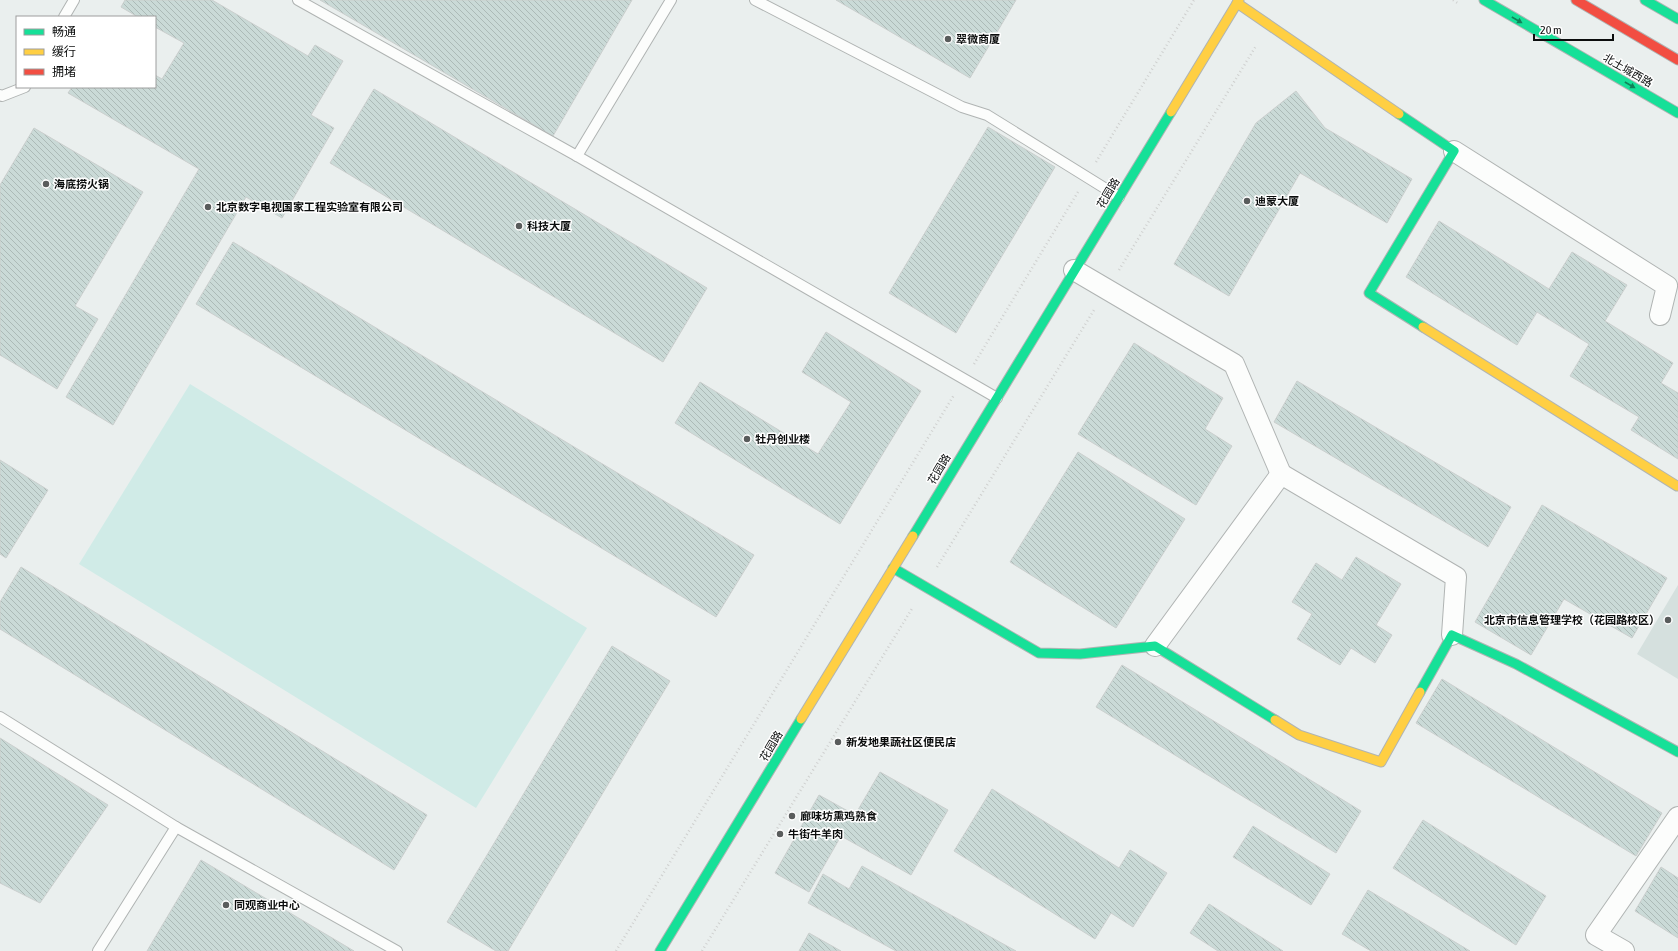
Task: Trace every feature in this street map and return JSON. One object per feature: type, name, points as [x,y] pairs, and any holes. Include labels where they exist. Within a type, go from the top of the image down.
[{"type":"street","name":"北土城西路","points":[[1484,0],[1678,113]]},
{"type":"street","points":[[1576,0],[1678,60]]},
{"type":"street","points":[[1645,0],[1678,19]]},
{"type":"street","points":[[1238,2],[1269,25],[1454,151],[1667,286],[1660,316]]},
{"type":"street","name":"花园路","points":[[660,951],[1238,2]]},
{"type":"street","points":[[1454,151],[1369,294],[1677,486]]},
{"type":"street","points":[[893,568],[1039,653],[1080,654],[1155,646],[1299,735],[1381,762],[1452,635],[1456,577],[1281,474],[1234,364],[1074,270]]},
{"type":"street","points":[[1155,646],[1281,474]]},
{"type":"street","points":[[1452,635],[1516,664],[1678,752]]},
{"type":"street","points":[[1624,951],[1596,935],[1678,817]]},
{"type":"lane","points":[[65,16],[74,0]]},
{"type":"lane","points":[[298,0],[577,156],[997,398]]},
{"type":"lane","points":[[577,156],[671,0]]},
{"type":"lane","points":[[755,0],[962,107],[987,115],[1119,197]]},
{"type":"lane","points":[[1,97],[23,88]]},
{"type":"lane","points":[[0,717],[176,827],[397,951]]},
{"type":"lane","points":[[98,951],[176,827]]},
{"type":"path","points":[[616,951],[1194,0]]},
{"type":"path","points":[[702,951],[1269,25]]},
{"type":"shaded area","points":[[190,384],[587,628],[476,808],[79,564]]},
{"type":"shaded area","name":"北京市信息管理学校（花园路校区）","points":[[1678,585],[1678,679],[1637,654]]},
{"type":"building","name":"北京数字电视国家工程实验室有限公司","points":[[125,0],[212,0],[308,56],[315,45],[343,61],[311,115],[334,128],[282,218],[246,197],[113,425],[66,397],[199,169],[68,93],[71,88],[156,88],[156,76],[162,79],[184,43],[156,28],[156,16],[136,16],[121,7]]},
{"type":"building","points":[[320,0],[632,0],[553,136]]},
{"type":"building","name":"翠微商厦","points":[[836,0],[1016,0],[970,78]]},
{"type":"building","name":"科技大厦","points":[[374,89],[707,288],[663,362],[330,163]]},
{"type":"building","name":"迪蒙大厦","points":[[1296,91],[1325,128],[1412,179],[1387,223],[1300,173],[1229,296],[1174,264],[1256,123]]},
{"type":"building","points":[[988,127],[1055,167],[956,333],[889,293]]},
{"type":"building","points":[[34,128],[143,192],[75,306],[98,319],[57,389],[0,355],[0,185]]},
{"type":"building","points":[[1439,221],[1549,289],[1572,252],[1627,285],[1605,321],[1673,363],[1661,383],[1678,393],[1678,459],[1631,430],[1639,417],[1570,376],[1589,344],[1537,312],[1517,345],[1406,277]]},
{"type":"building","points":[[233,242],[754,555],[716,617],[196,304]]},
{"type":"building","name":"牡丹创业楼","points":[[826,332],[921,391],[840,524],[675,423],[700,382],[818,454],[851,402],[802,372]]},
{"type":"building","points":[[1134,343],[1223,398],[1205,429],[1232,446],[1196,505],[1078,434]]},
{"type":"building","points":[[1297,381],[1511,507],[1488,547],[1274,422]]},
{"type":"building","points":[[1078,452],[1185,519],[1116,628],[1010,562]]},
{"type":"building","points":[[0,460],[48,490],[6,558],[0,554]]},
{"type":"building","points":[[1542,505],[1667,578],[1632,638],[1564,599],[1531,655],[1475,622]]},
{"type":"building","points":[[1356,557],[1401,584],[1376,625],[1392,635],[1375,663],[1351,648],[1340,665],[1297,639],[1312,614],[1292,602],[1316,563],[1342,580]]},
{"type":"building","points":[[21,567],[427,815],[394,870],[0,629],[0,602]]},
{"type":"building","points":[[612,646],[670,681],[508,951],[496,951],[447,922]]},
{"type":"building","points":[[1122,665],[1361,811],[1336,853],[1096,707]]},
{"type":"building","points":[[1442,679],[1662,813],[1636,856],[1416,723]]},
{"type":"building","points":[[0,738],[108,805],[40,903],[0,883]]},
{"type":"building","points":[[880,772],[948,810],[911,875],[841,836],[809,892],[775,873],[819,795],[855,815]]},
{"type":"building","points":[[992,789],[1119,868],[1130,850],[1167,873],[1133,927],[1111,913],[1095,939],[954,851]]},
{"type":"building","points":[[1423,820],[1546,896],[1516,945],[1393,868]]},
{"type":"building","points":[[1253,826],[1330,874],[1311,905],[1233,857]]},
{"type":"building","name":"同观商业中心","points":[[201,860],[354,951],[147,951]]},
{"type":"building","points":[[862,866],[1016,951],[896,951],[808,903],[823,874],[849,889]]},
{"type":"building","points":[[1661,867],[1678,878],[1678,938],[1635,911]]},
{"type":"building","points":[[1368,890],[1470,951],[1371,951],[1342,934]]},
{"type":"building","points":[[1209,904],[1283,951],[1218,951],[1190,933]]},
{"type":"building","points":[[809,933],[841,951],[799,951]]},
{"type":"traffic: fast","points":[[1484,0],[1678,113]]},
{"type":"traffic: fast","points":[[1645,0],[1678,19]]},
{"type":"traffic: fast","points":[[913,536],[1171,112]]},
{"type":"traffic: fast","points":[[1399,114],[1454,151],[1369,293],[1423,327]]},
{"type":"traffic: fast","points":[[893,568],[1039,653],[1080,654],[1155,646],[1275,720]]},
{"type":"traffic: fast","points":[[1420,692],[1452,635],[1516,664],[1678,752]]},
{"type":"traffic: fast","points":[[660,951],[801,719]]},
{"type":"traffic: slow","points":[[1171,112],[1239,0]]},
{"type":"traffic: slow","points":[[1237,3],[1399,114]]},
{"type":"traffic: slow","points":[[1423,327],[1677,486]]},
{"type":"traffic: slow","points":[[801,719],[913,536]]},
{"type":"traffic: slow","points":[[1275,720],[1299,735],[1381,762],[1420,692]]},
{"type":"traffic: jam","points":[[1576,0],[1678,60]]},
{"type":"place","name":"翠微商厦","points":[[948,39]]},
{"type":"place","name":"海底捞火锅","points":[[46,184]]},
{"type":"place","name":"迪蒙大厦","points":[[1247,201]]},
{"type":"place","name":"北京数字电视国家工程实验室有限公司","points":[[208,207]]},
{"type":"place","name":"科技大厦","points":[[519,226]]},
{"type":"place","name":"牡丹创业楼","points":[[747,439]]},
{"type":"place","name":"北京市信息管理学校（花园路校区）","points":[[1668,620]]},
{"type":"place","name":"新发地果蔬社区便民店","points":[[838,742]]},
{"type":"place","name":"廊味坊熏鸡熟食","points":[[792,816]]},
{"type":"place","name":"牛街牛羊肉","points":[[780,834]]},
{"type":"place","name":"同观商业中心","points":[[226,905]]}]
